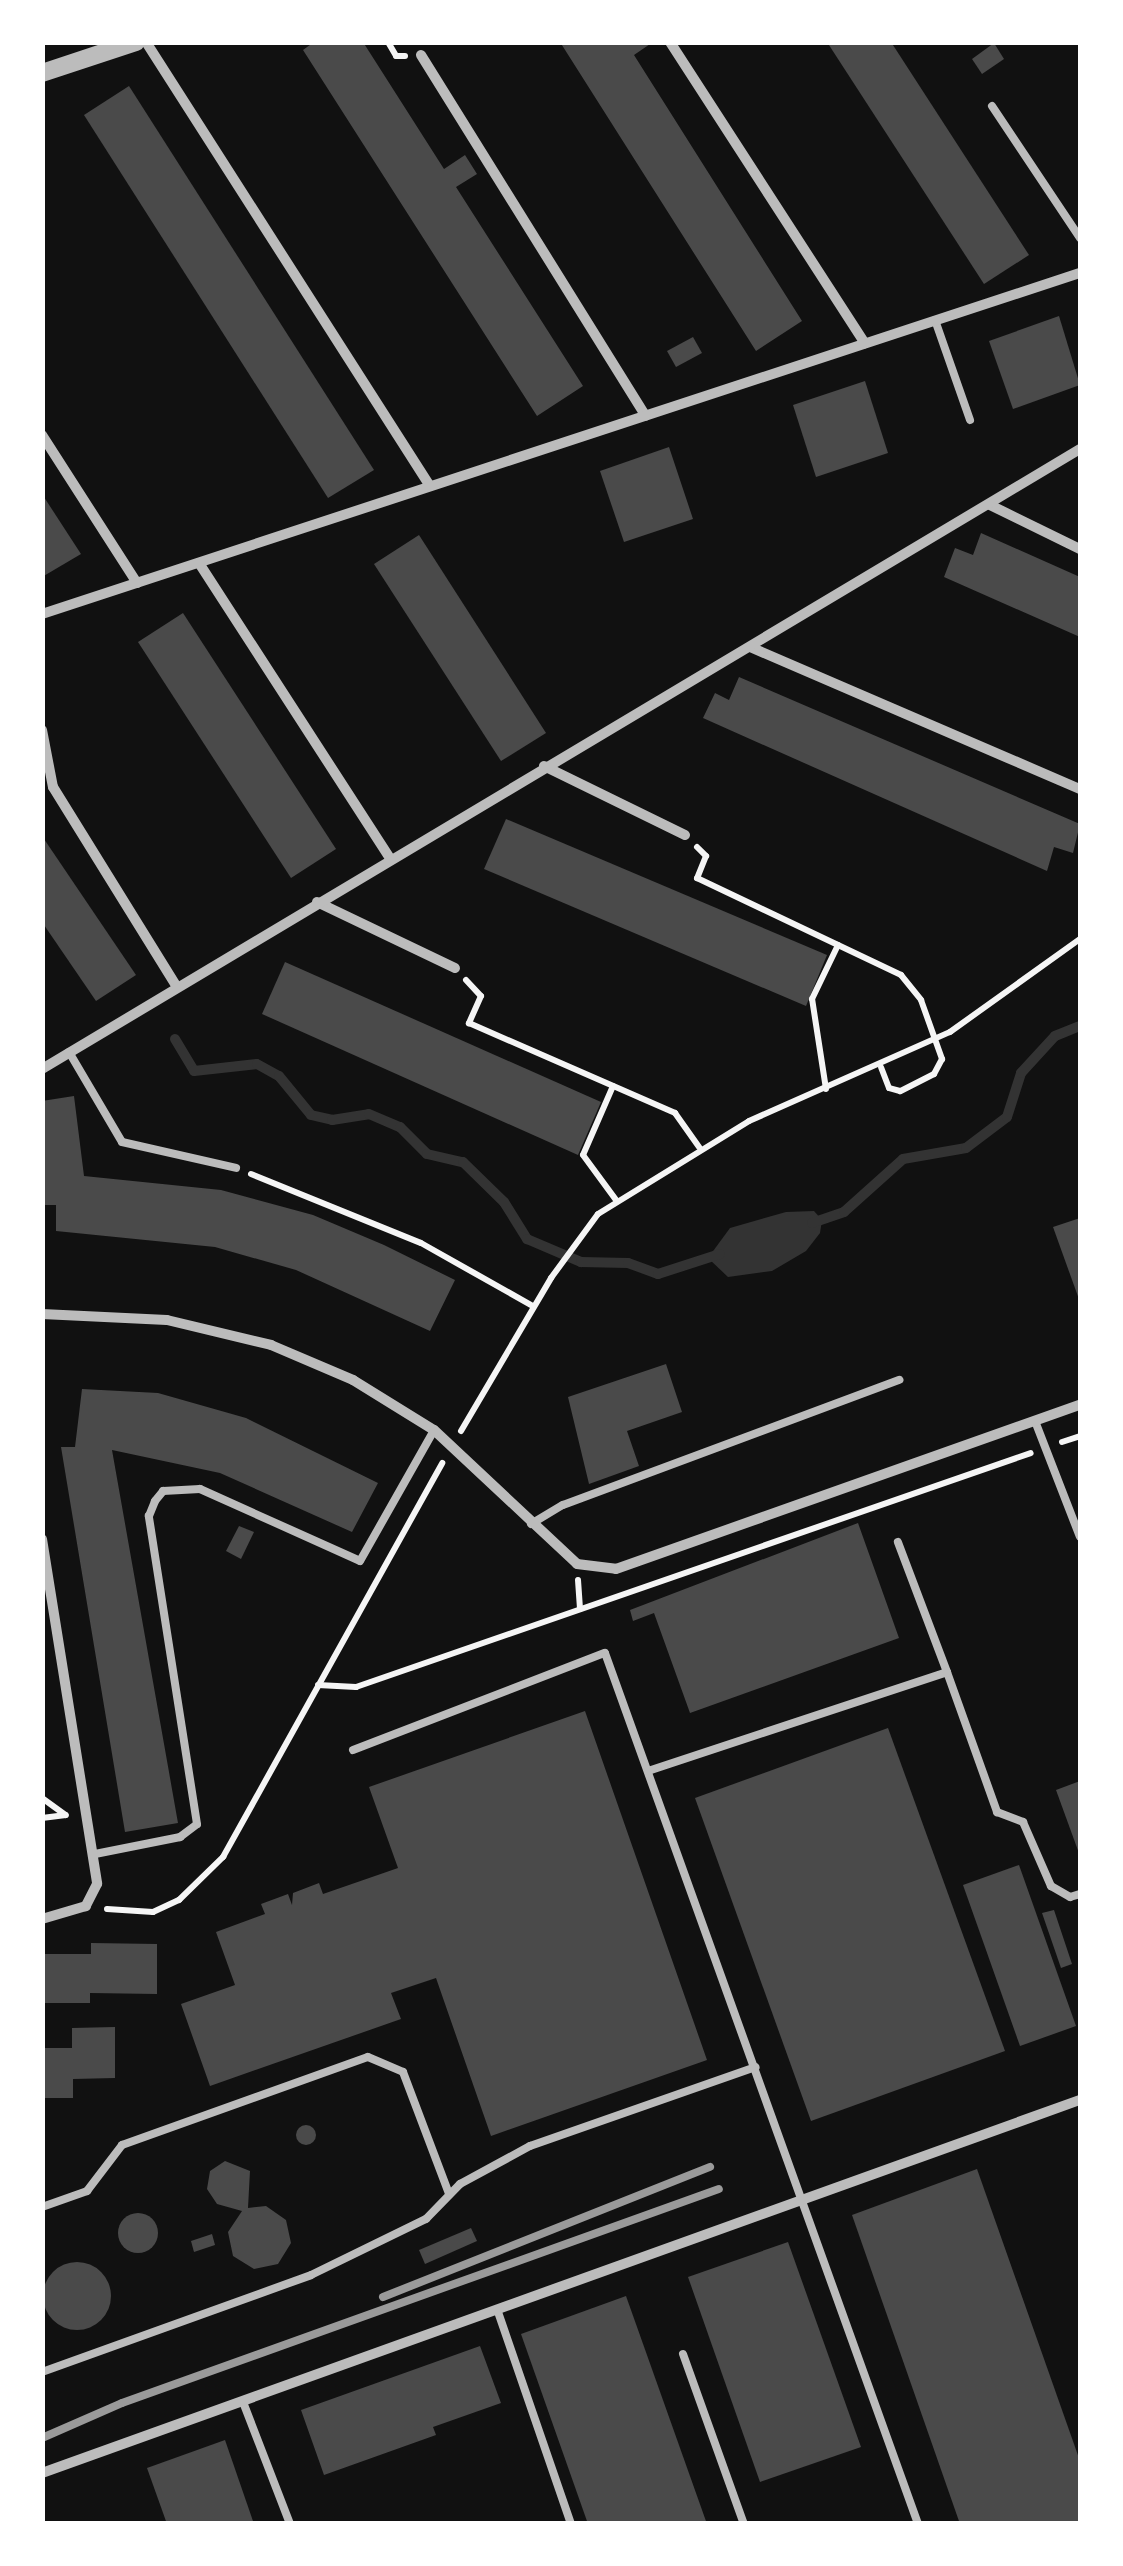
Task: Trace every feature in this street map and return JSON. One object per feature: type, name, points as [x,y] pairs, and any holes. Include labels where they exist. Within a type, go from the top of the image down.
[{"type":"street","points":[[42,73],[136,42]]},
{"type":"street","points":[[146,42],[430,486]]},
{"type":"street","points":[[670,42],[864,344]]},
{"type":"street","points":[[421,55],[646,416]]},
{"type":"street","points":[[42,614],[1080,273]]},
{"type":"street","points":[[42,435],[137,582]]},
{"type":"street","points":[[42,1068],[176,984],[1080,449]]},
{"type":"street","points":[[990,505],[1080,549]]},
{"type":"street","points":[[199,562],[390,858]]},
{"type":"street","points":[[750,646],[1080,789]]},
{"type":"street","points":[[42,730],[53,787],[176,984]]},
{"type":"street","points":[[544,766],[685,835]]},
{"type":"street","points":[[318,902],[455,968]]},
{"type":"street","points":[[42,1314],[167,1320],[271,1345],[353,1380],[434,1430],[577,1564],[616,1569],[1080,1405]]},
{"type":"street","points":[[42,1539],[48,1614],[95,1854],[96,1884],[86,1906],[42,1919]]},
{"type":"street","points":[[42,2473],[1080,2100]]},
{"type":"lane","points":[[992,106],[1080,238]]},
{"type":"lane","points":[[936,320],[970,420]]},
{"type":"lane","points":[[69,1052],[122,1142],[236,1168]]},
{"type":"lane","points":[[531,1524],[563,1506],[900,1380]]},
{"type":"lane","points":[[1035,1421],[1080,1537]]},
{"type":"lane","points":[[95,1854],[180,1837],[197,1824],[149,1516],[154,1501],[163,1491],[200,1488],[360,1561],[434,1430]]},
{"type":"lane","points":[[898,1542],[997,1812],[1023,1822],[1051,1886],[1070,1897],[1080,1894]]},
{"type":"lane","points":[[353,1750],[605,1653],[918,2524]]},
{"type":"lane","points":[[648,1770],[947,1672]]},
{"type":"lane","points":[[42,2207],[86,2191],[122,2145],[368,2056],[404,2072],[448,2194]]},
{"type":"lane","points":[[42,2372],[311,2275],[426,2219],[448,2194],[530,2146],[756,2068]]},
{"type":"lane","points":[[497,2310],[571,2524]]},
{"type":"lane","points":[[683,2354],[744,2524]]},
{"type":"lane","points":[[243,2402],[290,2524]]},
{"type":"path","points":[[685,835],[706,856],[697,878],[901,974],[922,1000],[936,1040],[938,1068],[914,1086],[889,1088],[881,1067]]},
{"type":"path","points":[[86,1906],[153,1912],[201,1882],[223,1858],[452,1445],[534,1306],[577,1240],[616,1200],[699,1147],[936,1040],[1080,939]]},
{"type":"path","points":[[826,1088],[812,999],[838,945]]},
{"type":"path","points":[[455,968],[481,996],[469,1023],[675,1114],[699,1147]]},
{"type":"path","points":[[612,1086],[583,1155],[616,1200]]},
{"type":"path","points":[[236,1168],[422,1242],[534,1306]]},
{"type":"path","points":[[318,1685],[356,1687],[1080,1436]]},
{"type":"path","points":[[42,1798],[65,1815]]},
{"type":"shaded area","points":[[814,1211],[822,1220],[820,1233],[806,1251],[772,1271],[728,1277],[708,1258],[730,1228],[786,1212]]},
{"type":"building","points":[[314,42],[363,42],[444,169],[465,155],[477,174],[456,187],[583,386],[537,416],[303,50]]},
{"type":"building","points":[[560,42],[653,42],[634,55],[802,321],[756,351]]},
{"type":"building","points":[[827,42],[891,42],[1029,255],[984,284]]},
{"type":"building","points":[[994,43],[1004,59],[982,74],[972,59]]},
{"type":"building","points":[[129,86],[374,470],[328,498],[84,115]]},
{"type":"building","points":[[1059,316],[1080,385],[1013,409],[989,341]]},
{"type":"building","points":[[693,337],[702,353],[676,367],[667,351]]},
{"type":"building","points":[[865,381],[888,453],[816,477],[793,405]]},
{"type":"building","points":[[669,447],[693,519],[624,542],[600,471]]},
{"type":"building","points":[[42,494],[81,554],[42,577]]},
{"type":"building","points":[[981,533],[1080,577],[1080,637],[944,577],[955,548],[973,555]]},
{"type":"building","points":[[419,535],[546,733],[501,761],[374,564]]},
{"type":"building","points":[[183,613],[336,849],[291,878],[138,642]]},
{"type":"building","points":[[739,677],[1080,824],[1073,853],[1054,847],[1047,871],[703,718],[715,693],[729,700]]},
{"type":"building","points":[[506,819],[827,955],[806,1006],[484,869]]},
{"type":"building","points":[[42,836],[136,975],[96,1001],[42,922]]},
{"type":"building","points":[[285,962],[601,1102],[578,1155],[262,1014]]},
{"type":"building","points":[[74,1096],[84,1176],[221,1190],[313,1215],[384,1245],[455,1280],[430,1331],[296,1270],[215,1247],[56,1231],[56,1205],[42,1205],[42,1101]]},
{"type":"building","points":[[1080,1218],[1080,1302],[1053,1227]]},
{"type":"building","points":[[666,1364],[682,1412],[627,1431],[639,1466],[589,1484],[568,1397]]},
{"type":"building","points":[[82,1389],[158,1393],[246,1418],[378,1483],[352,1532],[220,1473],[112,1450],[178,1823],[125,1832],[61,1447],[75,1447]]},
{"type":"building","points":[[858,1523],[899,1638],[690,1713],[654,1613],[633,1621],[630,1610]]},
{"type":"building","points":[[239,1526],[254,1532],[241,1559],[226,1551]]},
{"type":"building","points":[[585,1711],[707,2060],[491,2136],[436,1978],[391,1993],[401,2019],[210,2086],[181,2004],[235,1985],[216,1932],[265,1914],[261,1904],[288,1894],[292,1905],[293,1893],[319,1883],[323,1894],[398,1868],[369,1787]]},
{"type":"building","points":[[888,1728],[1005,2051],[811,2121],[695,1798]]},
{"type":"building","points":[[1080,1781],[1080,1856],[1056,1790]]},
{"type":"building","points":[[1019,1865],[1076,2026],[1020,2046],[963,1885]]},
{"type":"building","points":[[1054,1910],[1072,1964],[1061,1968],[1042,1913]]},
{"type":"building","points":[[91,1943],[157,1944],[157,1994],[90,1993],[90,2003],[42,2003],[42,1954],[91,1954]]},
{"type":"building","points":[[115,2027],[115,2078],[73,2079],[73,2098],[42,2098],[42,2048],[72,2048],[72,2028]]},
{"type":"building","points":[[306,2125],[316,2135],[306,2145],[296,2135]]},
{"type":"building","points":[[225,2161],[250,2171],[248,2208],[266,2206],[286,2220],[291,2243],[278,2264],[254,2269],[233,2256],[228,2232],[242,2211],[217,2204],[207,2189],[210,2171]]},
{"type":"building","points":[[977,2169],[1080,2461],[1080,2524],[960,2524],[852,2215]]},
{"type":"building","points":[[138,2213],[152,2219],[158,2233],[152,2247],[138,2253],[124,2247],[118,2233],[124,2219]]},
{"type":"building","points":[[471,2228],[477,2241],[425,2264],[419,2250]]},
{"type":"building","points":[[212,2234],[215,2245],[194,2252],[191,2241]]},
{"type":"building","points":[[788,2242],[861,2447],[760,2482],[688,2277]]},
{"type":"building","points":[[77,2262],[101,2272],[111,2296],[101,2320],[77,2330],[53,2320],[43,2296],[53,2272]]},
{"type":"building","points":[[626,2296],[707,2524],[588,2524],[521,2334]]},
{"type":"building","points":[[480,2346],[501,2403],[433,2427],[436,2435],[324,2475],[301,2410]]},
{"type":"building","points":[[225,2440],[254,2524],[167,2524],[147,2468]]},
{"type":"waterway","points":[[812,1223],[844,1212],[903,1159],[966,1148],[1007,1117],[1021,1073],[1055,1036],[1080,1026]]},
{"type":"waterway","points":[[175,1039],[194,1071],[257,1064],[279,1076],[311,1115],[332,1120],[369,1114],[400,1127],[427,1154],[463,1162],[504,1202],[527,1239],[581,1262],[628,1263],[658,1274],[720,1254]]},
{"type":"railway","points":[[383,2297],[710,2167]]},
{"type":"railway","points":[[42,2438],[122,2403],[719,2189]]}]
